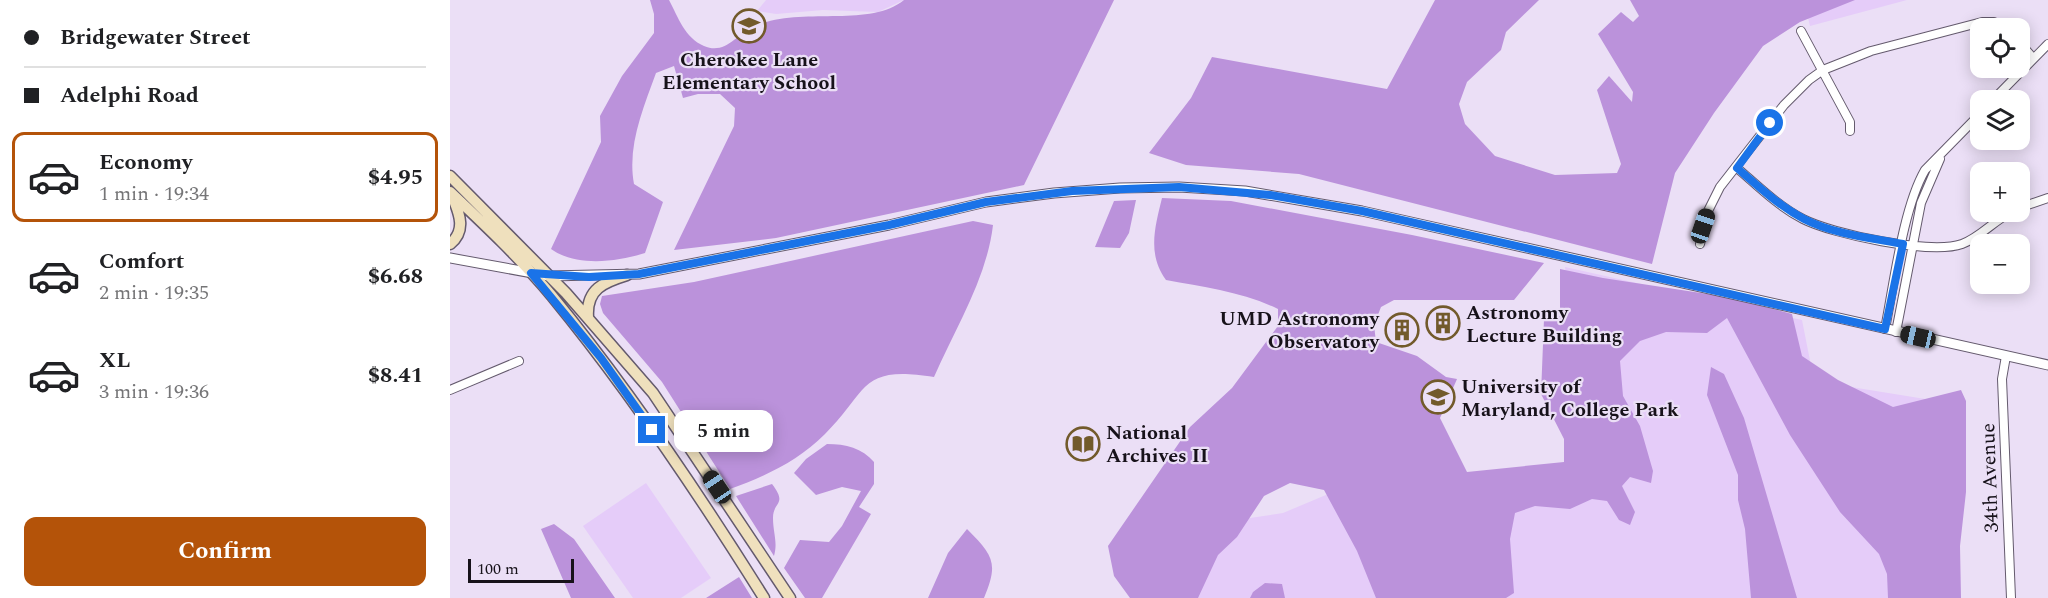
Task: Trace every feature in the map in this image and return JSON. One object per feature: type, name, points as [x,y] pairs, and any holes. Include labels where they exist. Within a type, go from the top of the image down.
[{"type":"main road","points":[[450,176],[513,237],[653,393],[790,598]]},
{"type":"main road","points":[[450,192],[461,216],[461,225],[455,240],[450,244]]},
{"type":"main road","points":[[450,192],[531,273],[601,358],[704,503],[764,598]]},
{"type":"main road","points":[[588,318],[587,304],[592,293],[603,283],[627,275]]},
{"type":"street","points":[[1700,244],[1703,226],[1715,196],[1784,105],[1823,70],[1871,51],[1970,25]]},
{"type":"street","points":[[1801,32],[1850,122],[1850,131]]},
{"type":"street","points":[[2003,90],[2048,44]]},
{"type":"street","points":[[2030,55],[2033,58]]},
{"type":"street","points":[[1885,329],[1903,244],[1920,180],[1925,170],[1970,125]]},
{"type":"street","points":[[1896,332],[1922,203],[1942,155]]},
{"type":"street","points":[[1737,168],[1781,206],[1805,220],[1829,228],[1903,244],[1944,248],[1976,237],[1998,222]]},
{"type":"street","points":[[450,258],[549,276],[627,275],[889,225],[986,202],[1072,191],[1179,187],[1270,195],[1362,211],[2048,365]]},
{"type":"street","points":[[2030,204],[2048,198]]},
{"type":"street","name":"34th Avenue","points":[[2006,356],[2002,379],[2011,598]]},
{"type":"street","points":[[450,390],[519,361]]},
{"type":"shaded area","points":[[650,0],[669,0],[679,20],[692,38],[704,46],[718,48],[730,43],[747,30],[771,21],[872,13],[889,9],[904,0],[1114,0],[1024,185],[776,238],[674,250],[734,126],[735,108],[720,94],[698,94],[683,98],[674,66],[656,73],[634,142],[632,170],[634,184],[663,202],[645,253],[622,259],[597,261],[584,261],[561,255],[551,249],[601,142],[600,116],[622,76],[654,33],[654,14]]},
{"type":"shaded area","points":[[766,0],[904,0],[878,12],[823,10],[776,14],[757,11]]},
{"type":"shaded area","points":[[1435,0],[1539,0],[1506,32],[1501,50],[1467,82],[1459,104],[1465,124],[1495,156],[1555,175],[1617,173],[1621,164],[1597,90],[1609,76],[1632,102],[1633,92],[1598,34],[1621,12],[1633,22],[1639,16],[1630,0],[1855,0],[1800,22],[1763,46],[1714,113],[1675,173],[1652,264],[1299,174],[1186,165],[1149,153],[1191,98],[1212,57],[1387,89]]},
{"type":"shaded area","points":[[1786,0],[1907,0],[1810,26],[1807,14]]},
{"type":"shaded area","points":[[1162,198],[1231,201],[1412,235],[1544,263],[1514,300],[1394,300],[1381,307],[1374,325],[1376,342],[1417,356],[1446,377],[1457,379],[1440,418],[1467,472],[1564,462],[1564,439],[1541,394],[1544,319],[1551,319],[1560,311],[1560,269],[1727,297],[1792,314],[1802,356],[1838,380],[1893,407],[1961,390],[1966,401],[1966,492],[1960,546],[1961,598],[1888,598],[1887,574],[1879,554],[1840,512],[1790,435],[1727,318],[1707,333],[1666,332],[1640,341],[1620,361],[1623,396],[1640,426],[1653,471],[1651,483],[1630,477],[1622,486],[1635,512],[1630,525],[1619,520],[1607,501],[1592,499],[1570,509],[1535,506],[1515,513],[1510,539],[1514,593],[1506,598],[1376,598],[1357,551],[1324,490],[1290,483],[1264,496],[1237,537],[1218,555],[1198,598],[1130,598],[1114,576],[1108,546],[1190,427],[1232,388],[1278,326],[1278,309],[1265,303],[1223,291],[1166,280],[1156,260],[1154,240]]},
{"type":"shaded area","points":[[1136,200],[1129,233],[1120,248],[1095,247],[1114,201]]},
{"type":"shaded area","points":[[973,221],[993,225],[990,245],[969,303],[934,377],[910,374],[878,378],[859,393],[815,444],[793,460],[769,473],[730,489],[662,382],[603,313],[600,304],[602,296],[694,282]]},
{"type":"shaded area","points":[[1565,267],[1802,320],[1814,381],[1950,403],[1955,598],[1143,598],[1223,522],[1283,513],[1333,492],[1587,466]]},
{"type":"shaded area","points":[[1711,367],[1724,374],[1744,418],[1797,598],[1751,598],[1745,529],[1738,500],[1738,475],[1707,395]]},
{"type":"shaded area","points":[[827,444],[853,448],[864,453],[874,462],[874,484],[859,507],[871,514],[822,598],[805,598],[784,568],[800,540],[829,542],[842,526],[861,491],[842,487],[816,495],[794,473],[806,459]]},
{"type":"shaded area","points":[[646,483],[711,578],[681,598],[633,598],[583,526]]},
{"type":"shaded area","points":[[772,484],[779,496],[773,518],[774,556],[736,496]]},
{"type":"shaded area","points":[[554,524],[574,539],[615,598],[571,598],[541,529]]},
{"type":"shaded area","points":[[967,529],[983,546],[991,560],[991,576],[984,598],[928,598],[948,553]]},
{"type":"shaded area","points":[[739,577],[752,598],[706,598]]},
{"type":"shaded area","points":[[1265,583],[1282,584],[1285,598],[1250,598],[1253,592]]},
{"type":"place","name":"Cherokee Lane Elementary School","points":[[749,26]]},
{"type":"place","name":"Astronomy Lecture Building","points":[[1443,323]]},
{"type":"place","name":"UMD Astronomy Observatory","points":[[1402,330]]},
{"type":"place","name":"University of Maryland, College Park","points":[[1438,397]]},
{"type":"place","name":"National Archives II","points":[[1083,444]]},
{"type":"route","points":[[652,430],[601,358],[531,273],[589,277],[639,274],[889,225],[986,202],[1072,191],[1179,187],[1270,195],[1362,211],[1885,329],[1903,244],[1829,228],[1805,220],[1781,206],[1737,168],[1770,123]]}]
